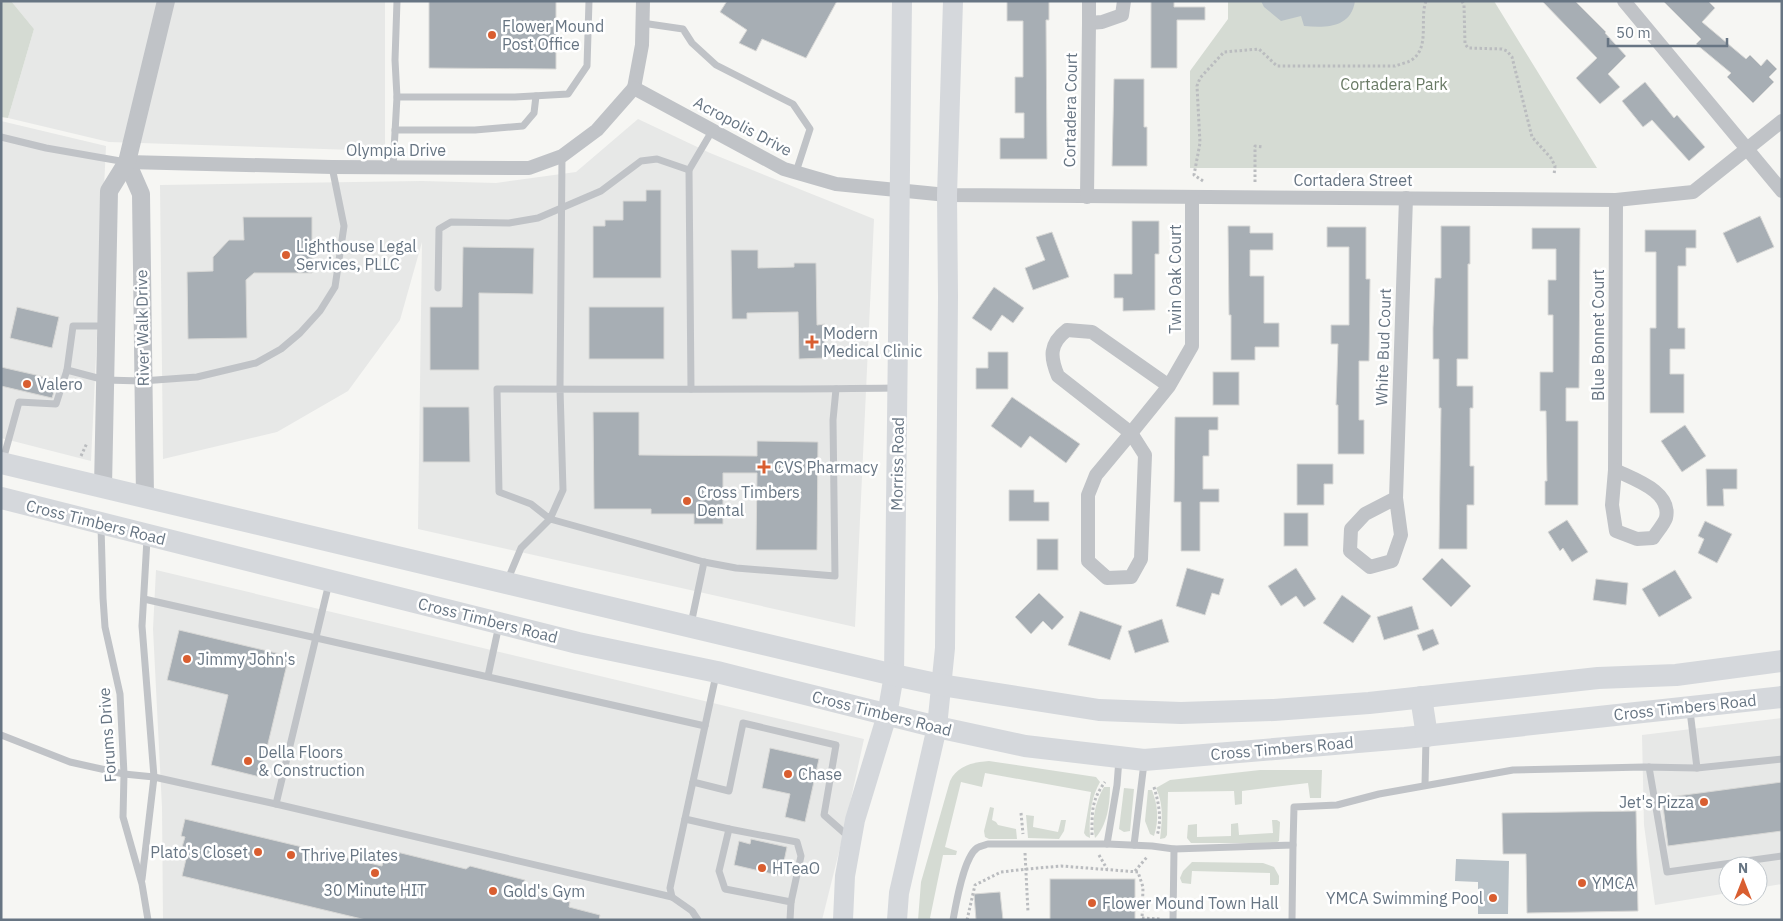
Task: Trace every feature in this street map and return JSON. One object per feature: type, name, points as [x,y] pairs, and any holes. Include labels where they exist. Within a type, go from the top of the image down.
[{"type":"main road","name":"Morriss Road","points":[[843,920],[845,876],[855,820],[887,715],[894,675],[902,1]]},
{"type":"main road","points":[[897,920],[899,893],[937,727],[945,648],[947,196],[953,1]]},
{"type":"main road","name":"Cross Timbers Road","points":[[2,463],[894,675],[1099,710],[1181,713],[1274,710],[1369,703],[1598,678],[1676,675],[1775,662]]},
{"type":"main road","points":[[101,523],[103,487]]},
{"type":"main road","points":[[145,497],[147,534]]},
{"type":"main road","name":"Cross Timbers Road","points":[[1,498],[578,643],[717,672],[937,727],[1025,746],[1119,759],[1144,760],[1426,736],[1782,697]]},
{"type":"main road","points":[[1689,708],[1684,702],[1683,696],[1688,689],[1740,676],[1775,662]]},
{"type":"main road","points":[[1421,697],[1426,736]]},
{"type":"street","name":"River Walk Drive","points":[[103,487],[110,191],[127,162],[166,1]]},
{"type":"street","points":[[634,88],[642,45],[642,1]]},
{"type":"street","name":"Cortadera Court","points":[[1087,197],[1089,1]]},
{"type":"street","points":[[1089,22],[1102,22],[1122,15],[1124,1]]},
{"type":"street","points":[[1624,1],[1782,192]]},
{"type":"street","name":"Olympia Drive","points":[[127,162],[393,168],[530,168],[562,156],[596,130],[634,88]]},
{"type":"street","name":"Acropolis Drive","points":[[634,88],[784,169],[836,184],[900,191]]},
{"type":"street","name":"Cortadera Street","points":[[900,191],[947,196],[1616,200],[1693,192],[1782,121]]},
{"type":"street","name":"River Walk Drive","points":[[127,162],[141,194],[145,497]]},
{"type":"street","name":"Twin Oak Court","points":[[1169,386],[1092,332],[1067,330],[1061,334],[1052,350],[1053,364],[1058,376],[1131,433],[1145,455],[1141,559],[1131,577],[1107,578],[1088,561],[1088,495],[1096,475],[1131,433],[1169,386],[1192,346],[1192,197]]},
{"type":"street","name":"White Bud Court","points":[[1396,498],[1366,514],[1351,529],[1350,551],[1370,567],[1392,561],[1401,535],[1396,498],[1406,198]]},
{"type":"street","name":"Blue Bonnet Court","points":[[1615,470],[1655,490],[1666,506],[1666,519],[1653,538],[1637,539],[1616,531],[1612,505],[1615,470],[1616,200]]},
{"type":"lane","points":[[393,168],[397,97],[395,60],[397,1]]},
{"type":"lane","points":[[397,97],[568,94],[587,66],[589,1]]},
{"type":"lane","points":[[642,22],[683,29],[692,43],[716,65],[792,104],[810,128],[796,172]]},
{"type":"lane","points":[[395,130],[475,130],[523,126],[534,113],[536,96]]},
{"type":"lane","points":[[691,389],[689,170],[712,131]]},
{"type":"lane","points":[[1,138],[127,162]]},
{"type":"lane","points":[[507,583],[521,548],[550,518],[563,490],[560,389],[562,156]]},
{"type":"lane","points":[[438,288],[439,229],[451,222],[509,224],[538,218],[601,191],[641,161],[657,160],[689,170]]},
{"type":"lane","points":[[67,370],[105,380],[142,381],[197,377],[256,363],[281,349],[300,333],[320,311],[335,287],[344,226],[332,167]]},
{"type":"lane","points":[[2,463],[19,402],[56,404],[67,370],[72,326],[107,326]]},
{"type":"lane","points":[[836,389],[833,420],[835,576],[736,568],[704,562],[550,518],[531,504],[499,492],[497,389],[898,388]]},
{"type":"lane","name":"Forums Drive","points":[[101,523],[105,627],[120,694],[124,774],[123,817],[142,884],[148,920]]},
{"type":"lane","name":"Forums Drive","points":[[142,884],[154,777],[142,626],[147,534]]},
{"type":"lane","points":[[690,626],[704,562]]},
{"type":"lane","points":[[276,804],[317,638],[329,580]]},
{"type":"lane","points":[[144,599],[705,726]]},
{"type":"lane","points":[[488,676],[500,623]]},
{"type":"lane","points":[[672,897],[670,888],[717,672]]},
{"type":"lane","points":[[1689,708],[1697,768]]},
{"type":"lane","points":[[693,782],[729,791],[743,723],[836,745],[824,815],[852,839]]},
{"type":"lane","points":[[1,734],[70,762],[124,774],[154,777],[276,804],[672,897],[692,911],[698,920]]},
{"type":"lane","points":[[1425,785],[1426,736]]},
{"type":"lane","points":[[1106,844],[1117,785],[1119,759]]},
{"type":"lane","points":[[1292,920],[1294,807],[1336,805],[1379,794],[1513,770],[1649,766],[1697,768],[1782,759]]},
{"type":"lane","points":[[1134,845],[1144,760]]},
{"type":"lane","points":[[1649,766],[1667,872],[1782,856]]},
{"type":"lane","points":[[685,819],[729,830],[797,842],[801,856],[791,902],[790,920]]},
{"type":"lane","points":[[729,830],[719,871],[726,889],[791,902]]},
{"type":"lane","points":[[953,920],[960,883],[970,856],[977,847],[988,844],[1106,844],[1174,849],[1293,844]]},
{"type":"lane","points":[[1173,920],[1174,849]]},
{"type":"path","points":[[1203,181],[1194,175],[1200,143],[1197,86],[1200,78],[1224,52],[1259,49],[1277,66],[1395,66],[1410,61],[1419,52],[1422,43],[1423,8],[1426,1]]},
{"type":"path","points":[[1462,1],[1464,5],[1465,44],[1468,48],[1502,49],[1507,51],[1512,57],[1532,137],[1551,158],[1555,166],[1554,174]]},
{"type":"path","points":[[1255,182],[1256,146],[1263,147]]},
{"type":"path","points":[[1105,782],[1097,793],[1092,809],[1092,838],[1099,855],[1108,869]]},
{"type":"path","points":[[1135,872],[1144,861],[1152,846],[1160,825],[1159,804],[1154,787]]},
{"type":"path","points":[[1020,813],[1028,912]]},
{"type":"path","points":[[967,920],[975,886],[1001,872],[1061,866],[1138,872],[1143,887],[1142,919],[1161,919]]},
{"type":"shaded area","points":[[11,1],[385,1],[385,151],[109,142],[8,118],[34,29]]},
{"type":"shaded area","points":[[1261,1],[1355,1],[1353,10],[1343,21],[1321,27],[1304,26],[1301,16],[1281,21],[1264,7]]},
{"type":"shaded area","points":[[638,119],[710,153],[874,219],[855,627],[418,529],[422,242],[400,320],[348,391],[277,432],[163,459],[160,185],[422,181],[496,183],[576,172]]},
{"type":"shaded area","points":[[1,121],[106,146],[91,461],[1,438]]},
{"type":"shaded area","points":[[156,570],[864,739],[822,920],[163,920],[162,807],[153,629]]},
{"type":"shaded area","points":[[1782,718],[1782,884],[1768,886],[1768,856],[1718,856],[1718,895],[1655,905],[1644,825],[1642,735]]},
{"type":"shaded area","name":"YMCA Swimming Pool","points":[[1456,859],[1509,861],[1508,914],[1478,914],[1478,882],[1455,881]]},
{"type":"green space","points":[[1,1],[11,1],[34,29],[8,118],[1,117]]},
{"type":"green space","name":"Cortadera Park","points":[[1228,1],[1494,1],[1597,168],[1190,168],[1190,71],[1228,19]]},
{"type":"green space","points":[[989,761],[1096,777],[1100,782],[1091,809],[1090,838],[1084,833],[1091,792],[985,773],[982,787],[961,782],[945,847],[957,851],[956,855],[943,855],[930,918],[934,920],[918,920],[921,882],[950,781],[961,768],[977,762]]},
{"type":"green space","points":[[1260,770],[1322,770],[1321,798],[1310,798],[1308,783],[1242,791],[1242,804],[1235,805],[1234,791],[1168,792],[1167,835],[1165,838],[1160,839],[1162,819],[1159,794],[1156,788],[1170,780]]},
{"type":"green space","points":[[1104,787],[1110,787],[1108,807],[1105,821],[1095,838],[1093,825],[1095,812],[1098,799]]},
{"type":"green space","points":[[1124,788],[1134,789],[1130,831],[1124,832],[1119,829]]},
{"type":"green space","points":[[1148,790],[1152,790],[1157,807],[1157,824],[1154,836],[1150,834],[1145,821]]},
{"type":"green space","points":[[990,807],[994,808],[992,820],[998,825],[1016,829],[1017,839],[989,839],[985,837],[984,831]]},
{"type":"green space","points":[[1026,815],[1034,816],[1033,827],[1058,832],[1061,820],[1066,820],[1064,831],[1059,839],[1028,838]]},
{"type":"green space","points":[[1272,820],[1280,822],[1279,841],[1276,843],[1191,843],[1187,838],[1188,825],[1197,824],[1197,837],[1231,836],[1231,824],[1238,823],[1239,835],[1273,833]]},
{"type":"green space","points":[[1192,862],[1263,863],[1274,867],[1279,876],[1279,883],[1278,885],[1270,885],[1270,873],[1192,871],[1191,884],[1182,883],[1180,878],[1183,871]]},
{"type":"building","name":"Flower Mound Post Office","points":[[429,1],[556,1],[556,69],[429,68]]},
{"type":"building","points":[[727,1],[837,1],[806,58],[762,39],[756,51],[739,43],[747,30],[720,12]]},
{"type":"building","points":[[1007,1],[1049,1],[1049,20],[1046,20],[1047,159],[1000,159],[1000,138],[1024,138],[1024,113],[1015,113],[1015,77],[1023,77],[1023,21],[1007,21]]},
{"type":"building","points":[[1151,1],[1174,1],[1174,7],[1205,7],[1205,20],[1177,20],[1177,68],[1151,68]]},
{"type":"building","points":[[1542,1],[1575,1],[1606,32],[1626,56],[1608,74],[1620,87],[1600,104],[1576,78],[1597,58]]},
{"type":"building","points":[[1663,1],[1708,1],[1715,8],[1702,22],[1746,59],[1750,55],[1761,66],[1767,59],[1777,69],[1769,77],[1774,82],[1753,103],[1727,77],[1731,73],[1696,44],[1701,39]]},
{"type":"building","points":[[1114,79],[1144,79],[1144,127],[1147,127],[1147,166],[1112,166]]},
{"type":"building","points":[[1645,82],[1674,118],[1677,115],[1705,147],[1689,161],[1652,120],[1643,127],[1622,101]]},
{"type":"building","points":[[646,190],[661,190],[661,278],[593,278],[593,226],[605,226],[605,220],[623,220],[623,201],[646,201]]},
{"type":"building","points":[[1760,216],[1774,247],[1737,263],[1723,233]]},
{"type":"building","points":[[243,217],[312,217],[312,273],[254,273],[246,280],[247,338],[188,339],[187,272],[213,271],[213,257],[229,240],[244,240]]},
{"type":"building","points":[[1132,221],[1159,221],[1159,254],[1155,254],[1155,310],[1123,311],[1123,298],[1114,298],[1114,274],[1132,274]]},
{"type":"building","points":[[1228,226],[1250,226],[1250,233],[1273,233],[1273,250],[1250,250],[1250,276],[1264,276],[1264,323],[1279,323],[1279,347],[1255,347],[1255,360],[1231,360]]},
{"type":"building","points":[[1441,226],[1470,226],[1468,359],[1457,359],[1457,386],[1473,386],[1473,408],[1470,408],[1470,466],[1474,466],[1474,505],[1467,505],[1467,549],[1439,549],[1441,408],[1439,408],[1439,359],[1433,359],[1433,328],[1435,278],[1441,278]]},
{"type":"building","points":[[1327,227],[1366,227],[1366,279],[1370,279],[1369,361],[1359,361],[1359,420],[1364,420],[1364,454],[1338,454],[1338,405],[1336,405],[1338,344],[1331,344],[1331,325],[1349,325],[1349,247],[1327,247]]},
{"type":"building","points":[[1532,228],[1580,228],[1579,388],[1566,388],[1566,421],[1578,421],[1578,505],[1545,505],[1545,481],[1547,481],[1546,411],[1540,411],[1540,372],[1553,372],[1553,315],[1548,315],[1548,280],[1556,280],[1556,249],[1532,249]]},
{"type":"building","points":[[1645,230],[1696,230],[1696,248],[1686,248],[1686,266],[1678,266],[1678,328],[1685,328],[1685,349],[1670,349],[1670,374],[1684,374],[1684,413],[1650,413],[1650,328],[1656,328],[1656,252],[1645,252]]},
{"type":"building","points":[[1052,232],[1069,277],[1033,290],[1025,268],[1045,260],[1036,237]]},
{"type":"building","points":[[463,247],[534,248],[533,294],[479,293],[479,370],[430,370],[430,307],[462,307]]},
{"type":"building","points":[[731,250],[758,250],[758,268],[794,267],[794,263],[816,263],[817,325],[825,324],[825,358],[799,359],[798,312],[747,313],[747,319],[732,319]]},
{"type":"building","points":[[994,287],[1024,308],[1013,323],[1002,315],[991,331],[972,318]]},
{"type":"building","points":[[17,307],[59,317],[52,348],[10,338]]},
{"type":"building","points":[[589,307],[664,307],[664,359],[589,359]]},
{"type":"building","points":[[988,352],[1008,352],[1008,389],[976,389],[976,368],[988,368]]},
{"type":"building","points":[[1,367],[58,380],[52,398],[1,386]]},
{"type":"building","points":[[1213,372],[1239,372],[1239,405],[1213,405]]},
{"type":"building","points":[[1012,397],[1080,444],[1066,463],[1030,436],[1021,448],[991,426]]},
{"type":"building","points":[[423,407],[469,407],[470,462],[423,462]]},
{"type":"building","points":[[593,412],[639,412],[639,455],[757,456],[757,441],[818,442],[817,550],[756,550],[757,473],[723,473],[723,524],[694,524],[694,514],[651,514],[651,509],[594,509]]},
{"type":"building","points":[[1175,417],[1218,417],[1218,430],[1209,430],[1209,456],[1203,456],[1203,489],[1219,489],[1219,502],[1200,502],[1200,551],[1181,551],[1181,502],[1174,502]]},
{"type":"building","points":[[1685,425],[1706,456],[1682,472],[1661,441]]},
{"type":"building","points":[[1297,464],[1333,464],[1333,484],[1324,484],[1324,505],[1297,505]]},
{"type":"building","points":[[1706,469],[1737,469],[1737,489],[1723,489],[1724,506],[1707,506]]},
{"type":"building","points":[[1009,490],[1034,490],[1034,502],[1049,502],[1049,521],[1009,521]]},
{"type":"building","points":[[1284,513],[1308,513],[1308,546],[1284,546]]},
{"type":"building","points":[[1567,520],[1588,552],[1572,562],[1563,548],[1560,551],[1548,532]]},
{"type":"building","points":[[1705,521],[1732,534],[1717,563],[1698,553],[1704,539],[1698,536]]},
{"type":"building","points":[[1037,539],[1058,539],[1058,570],[1037,570]]},
{"type":"building","points":[[1442,558],[1471,586],[1451,607],[1422,579]]},
{"type":"building","points":[[1187,568],[1224,579],[1219,595],[1212,593],[1205,615],[1176,606]]},
{"type":"building","points":[[1296,568],[1316,599],[1304,607],[1296,596],[1281,606],[1268,586]]},
{"type":"building","points":[[1675,570],[1692,598],[1659,617],[1642,589]]},
{"type":"building","points":[[1596,579],[1628,583],[1626,605],[1593,600]]},
{"type":"building","points":[[1039,593],[1064,617],[1052,630],[1043,621],[1031,634],[1015,617]]},
{"type":"building","points":[[1342,595],[1371,616],[1353,643],[1323,623]]},
{"type":"building","points":[[1412,606],[1419,629],[1384,640],[1377,617]]},
{"type":"building","points":[[1080,611],[1122,626],[1110,660],[1068,645]]},
{"type":"building","points":[[1162,619],[1169,642],[1135,653],[1128,631]]},
{"type":"building","points":[[1433,629],[1439,644],[1423,651],[1417,635]]},
{"type":"building","points":[[179,630],[289,656],[260,777],[211,765],[228,695],[167,680]]},
{"type":"building","points":[[770,748],[819,759],[805,822],[785,817],[790,794],[762,788]]},
{"type":"building","points":[[1782,782],[1782,831],[1668,846],[1662,798]]},
{"type":"building","name":"YMCA","points":[[1636,811],[1638,911],[1527,913],[1526,854],[1503,854],[1502,813]]},
{"type":"building","points":[[185,819],[382,866],[384,857],[396,859],[397,852],[466,869],[470,866],[525,880],[522,891],[570,902],[569,907],[600,915],[599,920],[366,920],[182,876],[186,859],[179,857],[185,837],[181,836]]},
{"type":"building","name":"HTeaO","points":[[751,839],[787,847],[781,876],[734,865],[739,841],[750,844]]},
{"type":"building","name":"Flower Mound Town Hall","points":[[1050,879],[1135,879],[1135,920],[1050,920]]},
{"type":"building","points":[[1000,892],[1003,920],[976,920],[974,894]]},
{"type":"place","name":"Flower Mound Post Office","points":[[492,35]]},
{"type":"place","name":"Lighthouse Legal Services, PLLC","points":[[286,255]]},
{"type":"place","name":"Modern Medical Clinic","points":[[812,342]]},
{"type":"place","name":"Valero","points":[[27,384]]},
{"type":"place","name":"CVS Pharmacy","points":[[764,467]]},
{"type":"place","name":"Cross Timbers Dental","points":[[687,501]]},
{"type":"place","name":"Jimmy John's","points":[[187,659]]},
{"type":"place","name":"Della Floors & Construction","points":[[248,761]]},
{"type":"place","name":"Chase","points":[[788,774]]},
{"type":"place","name":"Jet's Pizza","points":[[1704,802]]},
{"type":"place","name":"Plato's Closet","points":[[258,852]]},
{"type":"place","name":"Thrive Pilates","points":[[291,855]]},
{"type":"place","name":"HTeaO","points":[[762,868]]},
{"type":"place","name":"30 Minute HIT","points":[[375,873]]},
{"type":"place","name":"YMCA","points":[[1582,883]]},
{"type":"place","name":"Gold's Gym","points":[[493,891]]},
{"type":"place","name":"YMCA Swimming Pool","points":[[1493,898]]},
{"type":"place","name":"Flower Mound Town Hall","points":[[1092,903]]}]
